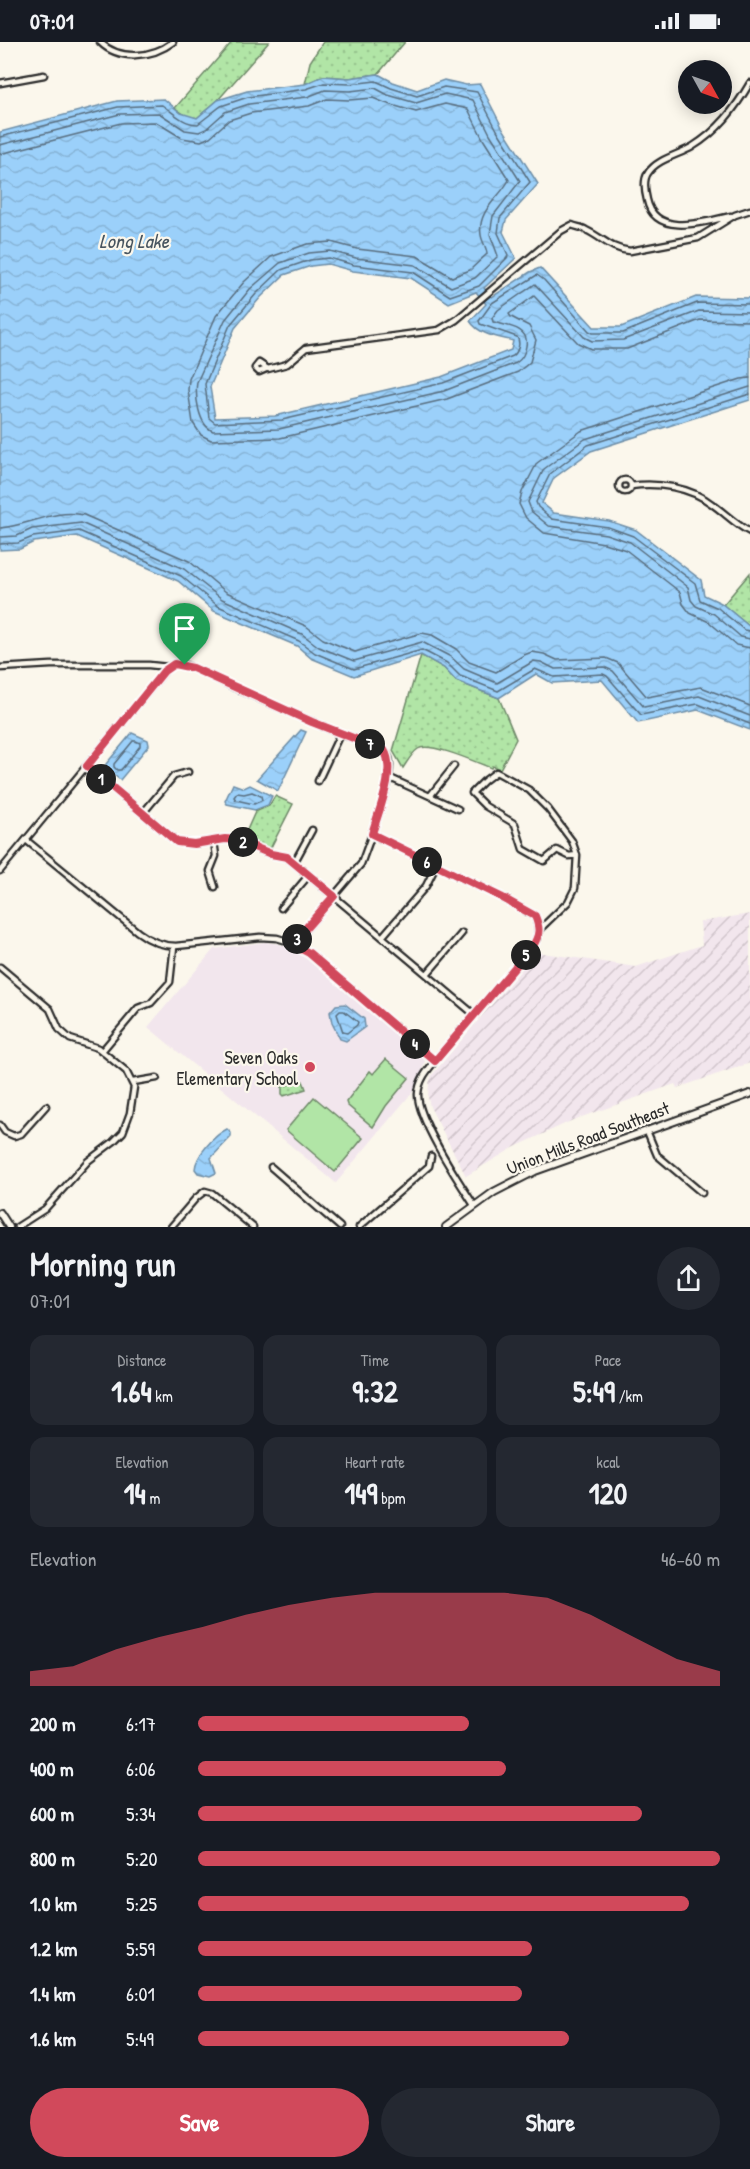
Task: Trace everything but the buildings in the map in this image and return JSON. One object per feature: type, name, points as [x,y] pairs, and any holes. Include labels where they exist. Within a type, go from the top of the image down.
[{"type":"street","points":[[100,42],[115,53],[142,54],[159,51],[172,42]]},
{"type":"street","points":[[0,83],[44,75]]},
{"type":"street","points":[[750,83],[738,104],[716,129],[690,148],[664,160],[648,172],[645,192],[648,206],[654,215],[663,222],[671,224],[686,224],[750,210]]},
{"type":"street","points":[[266,369],[287,364],[306,348],[439,330],[456,320],[561,231],[572,225],[587,230],[603,242],[630,252],[698,238],[735,215]]},
{"type":"street","points":[[631,486],[656,485],[683,490],[699,496],[750,532]]},
{"type":"street","points":[[0,872],[168,667],[174,664],[193,668],[340,734],[384,750],[388,756],[390,764],[388,777],[361,864],[292,944]]},
{"type":"street","points":[[0,668],[69,665],[168,667]]},
{"type":"street","points":[[318,781],[340,734]]},
{"type":"street","points":[[87,766],[177,842],[194,844],[237,840],[271,854],[287,857],[475,1015]]},
{"type":"street","points":[[430,796],[454,766]]},
{"type":"street","points":[[143,813],[174,776],[188,772]]},
{"type":"street","points":[[474,1205],[442,1151],[419,1105],[419,1085],[435,1061],[533,946],[540,929],[568,902],[575,888],[577,855],[572,841],[548,808],[529,790],[496,772],[472,793],[492,811],[515,824],[523,849],[544,861],[557,850],[569,856],[577,855]]},
{"type":"street","points":[[388,777],[458,808]]},
{"type":"street","points":[[294,863],[312,830]]},
{"type":"street","points":[[372,834],[531,912],[540,929]]},
{"type":"street","points":[[26,840],[138,932],[156,943],[174,946],[260,937],[277,938],[309,953],[435,1061]]},
{"type":"street","points":[[214,841],[216,856],[210,871],[215,887]]},
{"type":"street","points":[[382,937],[426,886],[436,866]]},
{"type":"street","points":[[281,909],[309,875]]},
{"type":"street","points":[[427,974],[462,933]]},
{"type":"street","points":[[102,1051],[138,1008],[151,1003],[170,982],[174,946]]},
{"type":"street","points":[[0,967],[50,1009],[59,1029],[70,1040],[98,1048],[126,1071],[135,1086],[130,1113],[123,1132],[88,1161],[45,1209],[17,1227]]},
{"type":"street","points":[[133,1082],[157,1078]]},
{"type":"street","name":"Union Mills Road Southeast","points":[[446,1227],[474,1205],[509,1183],[750,1094]]},
{"type":"street","points":[[0,1125],[5,1132],[14,1136],[21,1134],[46,1106]]},
{"type":"street","points":[[646,1131],[657,1155],[702,1194]]},
{"type":"street","points":[[359,1227],[429,1166],[431,1156]]},
{"type":"street","points":[[271,1167],[340,1227]]},
{"type":"street","points":[[172,1227],[196,1198],[205,1191],[212,1193],[252,1227]]},
{"type":"street","points":[[0,1213],[9,1227]]},
{"type":"shaded area","points":[[750,914],[750,1063],[677,1088],[675,1084],[573,1120],[513,1148],[466,1176],[430,1107],[429,1083],[432,1075],[536,952],[636,967],[702,945],[700,922]]},
{"type":"shaded area","name":"Seven Oaks Elementary School","points":[[265,942],[296,950],[424,1058],[425,1062],[415,1089],[336,1183],[148,1027],[214,949]]},
{"type":"green space","points":[[232,42],[269,42],[218,100],[197,118],[188,116],[175,108]]},
{"type":"green space","points":[[323,42],[405,42],[378,74],[349,78],[323,76],[305,84],[310,62]]},
{"type":"green space","points":[[750,573],[750,627],[723,605]]},
{"type":"green space","points":[[421,655],[444,668],[456,681],[499,698],[516,739],[500,769],[492,766],[491,768],[443,750],[424,747],[414,753],[403,768],[393,751]]},
{"type":"green space","points":[[275,796],[293,804],[269,851],[243,839],[255,812],[269,806]]},
{"type":"green space","points":[[386,1059],[409,1078],[386,1106],[373,1127],[346,1102],[370,1071],[373,1074]]},
{"type":"green space","points":[[303,1081],[306,1089],[284,1096],[282,1094],[282,1087]]},
{"type":"green space","points":[[314,1097],[363,1138],[335,1172],[286,1130]]},
{"type":"water","name":"Long Lake","points":[[378,74],[417,90],[444,80],[466,85],[480,84],[502,127],[538,184],[506,220],[503,232],[516,258],[484,288],[492,297],[540,268],[594,327],[621,327],[696,297],[750,298],[750,400],[591,451],[554,478],[542,503],[554,513],[609,521],[636,530],[701,580],[704,595],[721,603],[750,627],[750,730],[698,710],[638,723],[602,680],[552,683],[536,674],[499,698],[456,681],[444,668],[421,655],[354,676],[311,658],[297,646],[214,611],[178,581],[77,536],[34,542],[20,549],[0,550],[0,132],[117,101],[164,99],[181,113],[197,118],[218,100],[247,91],[305,84],[323,76],[349,78]],"holes":[[[328,264],[353,271],[411,278],[449,303],[476,292],[486,304],[470,321],[484,332],[513,341],[511,350],[441,377],[275,416],[215,418],[210,387],[235,328],[260,298],[284,275],[311,266]]]},
{"type":"water","points":[[301,730],[306,732],[278,791],[257,779]]},
{"type":"water","points":[[132,733],[148,740],[149,745],[120,780],[106,768],[106,764]]},
{"type":"water","points":[[233,784],[244,788],[250,785],[272,796],[268,805],[255,810],[227,804],[225,801]]},
{"type":"water","points":[[345,1004],[364,1019],[365,1027],[346,1041],[340,1039],[332,1023],[330,1012],[336,1005]]},
{"type":"water","points":[[227,1129],[231,1137],[211,1158],[216,1173],[210,1176],[198,1173],[195,1169],[202,1152]]},
{"type":"place","name":"Seven Oaks Elementary School","points":[[310,1067]]},
{"type":"route","points":[[174,664],[185,665],[312,722],[384,750],[390,764],[372,834],[535,916],[540,929],[533,946],[435,1061],[309,953],[292,944],[334,896],[287,857],[271,854],[237,840],[225,839],[194,844],[177,842],[87,766],[164,671],[174,664]]}]
